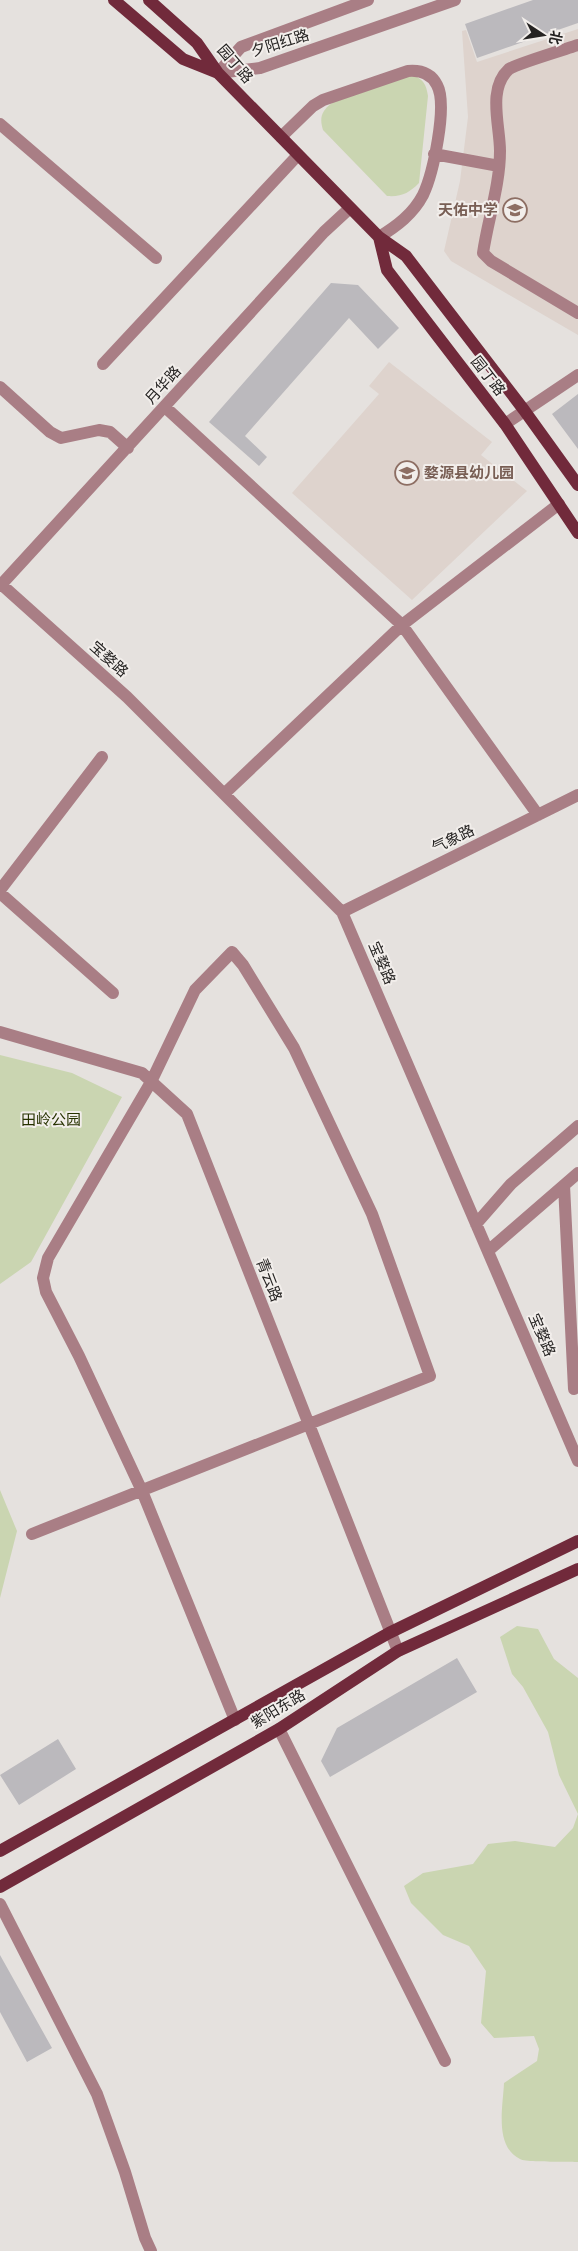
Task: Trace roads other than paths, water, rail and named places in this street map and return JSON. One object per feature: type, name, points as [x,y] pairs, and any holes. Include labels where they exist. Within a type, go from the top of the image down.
[{"type":"main road","points":[[114,0],[183,59],[218,73]]},
{"type":"main road","name":"园丁路","points":[[150,0],[197,44],[218,73],[350,208],[379,237],[406,256],[524,410],[578,485]]},
{"type":"main road","name":"园丁路","points":[[379,237],[386,270],[505,424],[578,533]]},
{"type":"main road","name":"紫阳东路","points":[[0,1850],[389,1633],[578,1541]]},
{"type":"main road","name":"紫阳东路","points":[[0,1887],[279,1728],[398,1651],[578,1569]]},
{"type":"street","name":"夕阳红路","points":[[218,73],[241,47],[368,0]]},
{"type":"street","name":"夕阳红路","points":[[218,73],[260,68],[454,0]]},
{"type":"street","points":[[578,46],[510,69],[500,82],[496,100],[500,151],[483,253],[491,261],[578,313]]},
{"type":"street","points":[[281,137],[313,106],[323,100],[408,71],[418,70],[428,74],[436,82],[440,90],[440,112],[430,178],[423,195],[411,213],[379,237]]},
{"type":"street","points":[[0,124],[156,258]]},
{"type":"street","points":[[434,154],[498,166]]},
{"type":"street","points":[[103,364],[298,155]]},
{"type":"street","name":"月华路","points":[[1,585],[324,232],[350,208]]},
{"type":"street","points":[[505,424],[578,375]]},
{"type":"street","points":[[0,387],[50,432],[61,438],[99,430],[110,432],[128,448]]},
{"type":"street","points":[[165,407],[402,625],[538,815]]},
{"type":"street","points":[[224,794],[402,625],[559,504]]},
{"type":"street","name":"宝婺路","points":[[1,585],[126,697],[342,912],[578,1461]]},
{"type":"street","points":[[102,757],[0,891],[113,993]]},
{"type":"street","name":"气象路","points":[[342,912],[578,796]]},
{"type":"street","points":[[32,1534],[142,1491],[430,1376],[372,1214],[319,1100],[294,1048],[243,965],[232,952],[195,990],[151,1082],[48,1258],[43,1278],[46,1292],[79,1356],[142,1491],[235,1720]]},
{"type":"street","name":"青云路","points":[[0,1032],[142,1073],[187,1114],[389,1633],[398,1651]]},
{"type":"street","points":[[476,1224],[511,1184],[578,1126]]},
{"type":"street","points":[[488,1251],[578,1173]]},
{"type":"street","points":[[564,1185],[574,1389]]},
{"type":"street","points":[[279,1728],[445,2061]]},
{"type":"street","points":[[0,1904],[98,2094],[145,2238],[151,2251]]},
{"type":"place","name":"天佑中学","points":[[515,210]]},
{"type":"place","name":"婺源县幼儿园","points":[[407,473]]},
{"type":"park label","name":"田岭公园","points":[[51,1120]]}]
